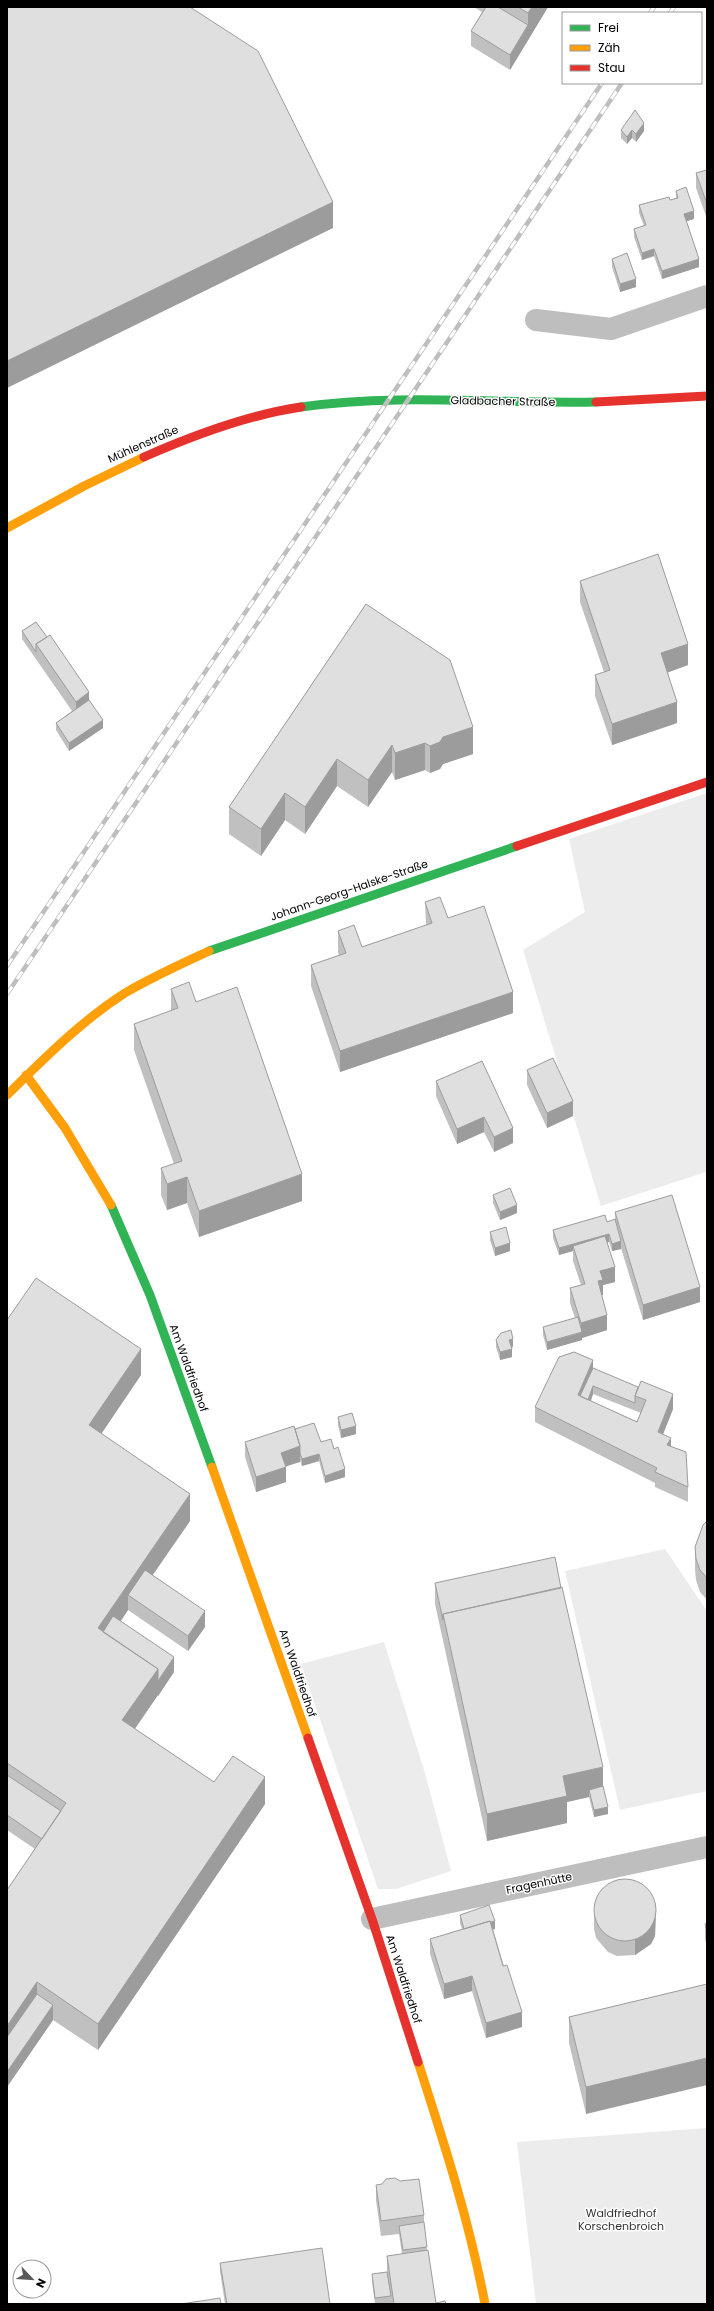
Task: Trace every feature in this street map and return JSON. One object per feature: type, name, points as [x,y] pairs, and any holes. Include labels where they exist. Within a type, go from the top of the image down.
[{"type":"street","points":[[536,320],[611,329],[707,296]]},
{"type":"street","name":"Gladbacher Straße","points":[[299,408],[366,401],[572,403],[632,402],[707,396]]},
{"type":"street","name":"Mühlenstraße","points":[[7,528],[83,486],[168,445],[233,422],[299,408]]},
{"type":"street","name":"Johann-Georg-Halske-Straße","points":[[7,1095],[60,1043],[124,994],[186,961],[232,942],[707,782]]},
{"type":"street","name":"Am Waldfriedhof","points":[[26,1075],[85,1159],[116,1214],[130,1245],[237,1536],[372,1919],[460,2193],[475,2252],[485,2304]]},
{"type":"street","name":"Fragenhütte","points":[[372,1919],[707,1847]]},
{"type":"green space","points":[[707,793],[706,1172],[601,1206],[523,950],[585,912],[569,839]]},
{"type":"green space","points":[[665,1549],[707,1611],[707,1791],[620,1810],[565,1571]]},
{"type":"green space","points":[[384,1642],[425,1773],[451,1871],[396,1889],[378,1889],[301,1664]]},
{"type":"green space","name":"Waldfriedhof Korschenbroich","points":[[707,2128],[707,2304],[536,2304],[517,2142]]},
{"type":"building","points":[[7,7],[190,7],[258,51],[333,202],[7,361]]},
{"type":"building","points":[[486,7],[498,7],[528,25],[510,55],[471,31]]},
{"type":"building","points":[[518,7],[532,7],[528,13]]},
{"type":"building","points":[[635,110],[644,123],[636,134],[632,130],[627,137],[621,130]]},
{"type":"building","points":[[707,170],[707,204],[696,173]]},
{"type":"building","points":[[686,187],[694,211],[684,214],[699,259],[662,271],[654,249],[642,253],[634,229],[646,225],[639,205],[669,197],[670,200],[678,198],[676,191]]},
{"type":"building","points":[[627,253],[636,279],[620,284],[612,259]]},
{"type":"building","points":[[658,554],[688,644],[661,653],[677,702],[612,724],[595,675],[610,670],[580,581]]},
{"type":"building","points":[[366,604],[450,660],[473,727],[443,737],[440,742],[430,746],[425,743],[395,753],[392,745],[368,780],[337,759],[305,807],[285,793],[261,829],[229,807]]},
{"type":"building","points":[[36,622],[47,637],[36,644],[36,652],[22,631]]},
{"type":"building","points":[[50,635],[89,692],[76,702],[36,644]]},
{"type":"building","points":[[89,700],[103,720],[69,743],[56,723]]},
{"type":"building","points":[[440,897],[448,918],[484,906],[513,992],[340,1051],[311,965],[346,953],[338,931],[354,925],[362,947],[432,923],[425,902]]},
{"type":"building","points":[[189,982],[196,1002],[237,987],[302,1174],[199,1211],[187,1177],[167,1184],[161,1168],[182,1161],[134,1024],[178,1008],[171,989]]},
{"type":"building","points":[[553,1058],[573,1101],[547,1113],[527,1070]]},
{"type":"building","points":[[482,1061],[513,1128],[494,1137],[484,1117],[457,1129],[436,1081]]},
{"type":"building","points":[[510,1188],[517,1205],[500,1212],[493,1195]]},
{"type":"building","points":[[672,1195],[700,1287],[643,1305],[615,1212]]},
{"type":"building","points":[[605,1215],[607,1222],[615,1219],[621,1241],[612,1244],[609,1234],[559,1248],[553,1230]]},
{"type":"building","points":[[506,1227],[510,1243],[495,1248],[490,1232]]},
{"type":"building","points":[[605,1236],[615,1267],[600,1271],[603,1280],[598,1281],[607,1315],[581,1323],[570,1288],[585,1284],[573,1246]]},
{"type":"building","points":[[36,1278],[141,1349],[89,1425],[190,1494],[98,1628],[158,1669],[122,1720],[214,1782],[233,1756],[265,1777],[98,2024],[37,1982],[7,2026],[7,1890],[66,1803],[7,1763],[7,1320]]},
{"type":"building","points":[[578,1317],[582,1332],[547,1342],[543,1327]]},
{"type":"building","points":[[511,1330],[513,1339],[509,1340],[512,1349],[500,1352],[496,1340],[501,1333]]},
{"type":"building","points":[[574,1352],[593,1360],[578,1395],[637,1422],[646,1400],[635,1396],[641,1381],[673,1394],[658,1432],[671,1438],[667,1445],[686,1452],[688,1487],[655,1472],[657,1468],[535,1407],[559,1357]]},
{"type":"building","points":[[593,1368],[638,1387],[635,1396],[635,1403],[593,1386],[588,1400],[580,1396]]},
{"type":"building","points":[[352,1413],[356,1426],[341,1430],[338,1417]]},
{"type":"building","points":[[314,1423],[321,1442],[331,1439],[334,1449],[338,1447],[345,1469],[325,1476],[319,1454],[302,1459],[295,1429]]},
{"type":"building","points":[[294,1426],[300,1446],[281,1453],[286,1467],[256,1477],[245,1442]]},
{"type":"building","points":[[707,1521],[707,1578],[700,1570],[696,1559],[695,1547],[703,1525]]},
{"type":"building","points":[[555,1557],[561,1588],[443,1614],[443,1620],[435,1583]]},
{"type":"building","points":[[145,1570],[205,1611],[188,1636],[128,1595]]},
{"type":"building","points":[[562,1587],[603,1767],[563,1776],[567,1796],[487,1814],[443,1614]]},
{"type":"building","points":[[113,1616],[174,1657],[158,1681],[158,1669],[103,1632]]},
{"type":"building","points":[[7,1775],[61,1811],[42,1839],[7,1815]]},
{"type":"building","points":[[603,1786],[608,1807],[594,1810],[589,1790]]},
{"type":"building","points":[[625,1879],[642,1884],[647,1888],[651,1893],[656,1910],[651,1927],[647,1932],[642,1936],[625,1941],[608,1936],[603,1932],[599,1927],[594,1910],[599,1893],[603,1888],[608,1884]]},
{"type":"building","points":[[489,1905],[495,1921],[490,1921],[464,1929],[460,1915]]},
{"type":"building","points":[[490,1921],[503,1966],[507,1965],[522,2012],[486,2023],[472,1976],[444,1984],[430,1939]]},
{"type":"building","points":[[707,1984],[707,2058],[586,2087],[569,2017]]},
{"type":"building","points":[[37,1994],[53,2005],[7,2072],[7,2037]]},
{"type":"building","points":[[395,2178],[400,2181],[419,2179],[424,2215],[381,2221],[376,2185],[382,2184],[386,2179]]},
{"type":"building","points":[[424,2222],[427,2247],[403,2250],[399,2226]]},
{"type":"building","points":[[322,2248],[330,2304],[227,2304],[220,2263]]},
{"type":"building","points":[[428,2250],[436,2303],[445,2301],[446,2304],[394,2304],[387,2256]]},
{"type":"building","points":[[387,2272],[391,2296],[375,2298],[372,2274]]},
{"type":"building","points":[[220,2298],[221,2304],[181,2304]]},
{"type":"railway","points":[[651,12],[654,7]]},
{"type":"railway","points":[[671,12],[674,7]]},
{"type":"railway","points":[[7,966],[601,84]]},
{"type":"railway","points":[[7,994],[621,84]]},
{"type":"traffic: fast","points":[[301,407],[338,403],[412,400],[596,402]]},
{"type":"traffic: fast","points":[[209,951],[517,846]]},
{"type":"traffic: fast","points":[[111,1205],[150,1295],[212,1467]]},
{"type":"traffic: slow","points":[[7,528],[84,486],[144,457]]},
{"type":"traffic: slow","points":[[7,1095],[63,1041],[109,1004],[125,993],[209,951]]},
{"type":"traffic: slow","points":[[26,1075],[65,1128],[111,1205]]},
{"type":"traffic: slow","points":[[212,1467],[308,1738]]},
{"type":"traffic: slow","points":[[418,2062],[464,2212],[485,2304]]},
{"type":"traffic: jam","points":[[596,402],[707,396]]},
{"type":"traffic: jam","points":[[144,457],[221,427],[261,415],[301,407]]},
{"type":"traffic: jam","points":[[517,846],[707,782]]},
{"type":"traffic: jam","points":[[308,1738],[372,1919],[418,2062]]}]
